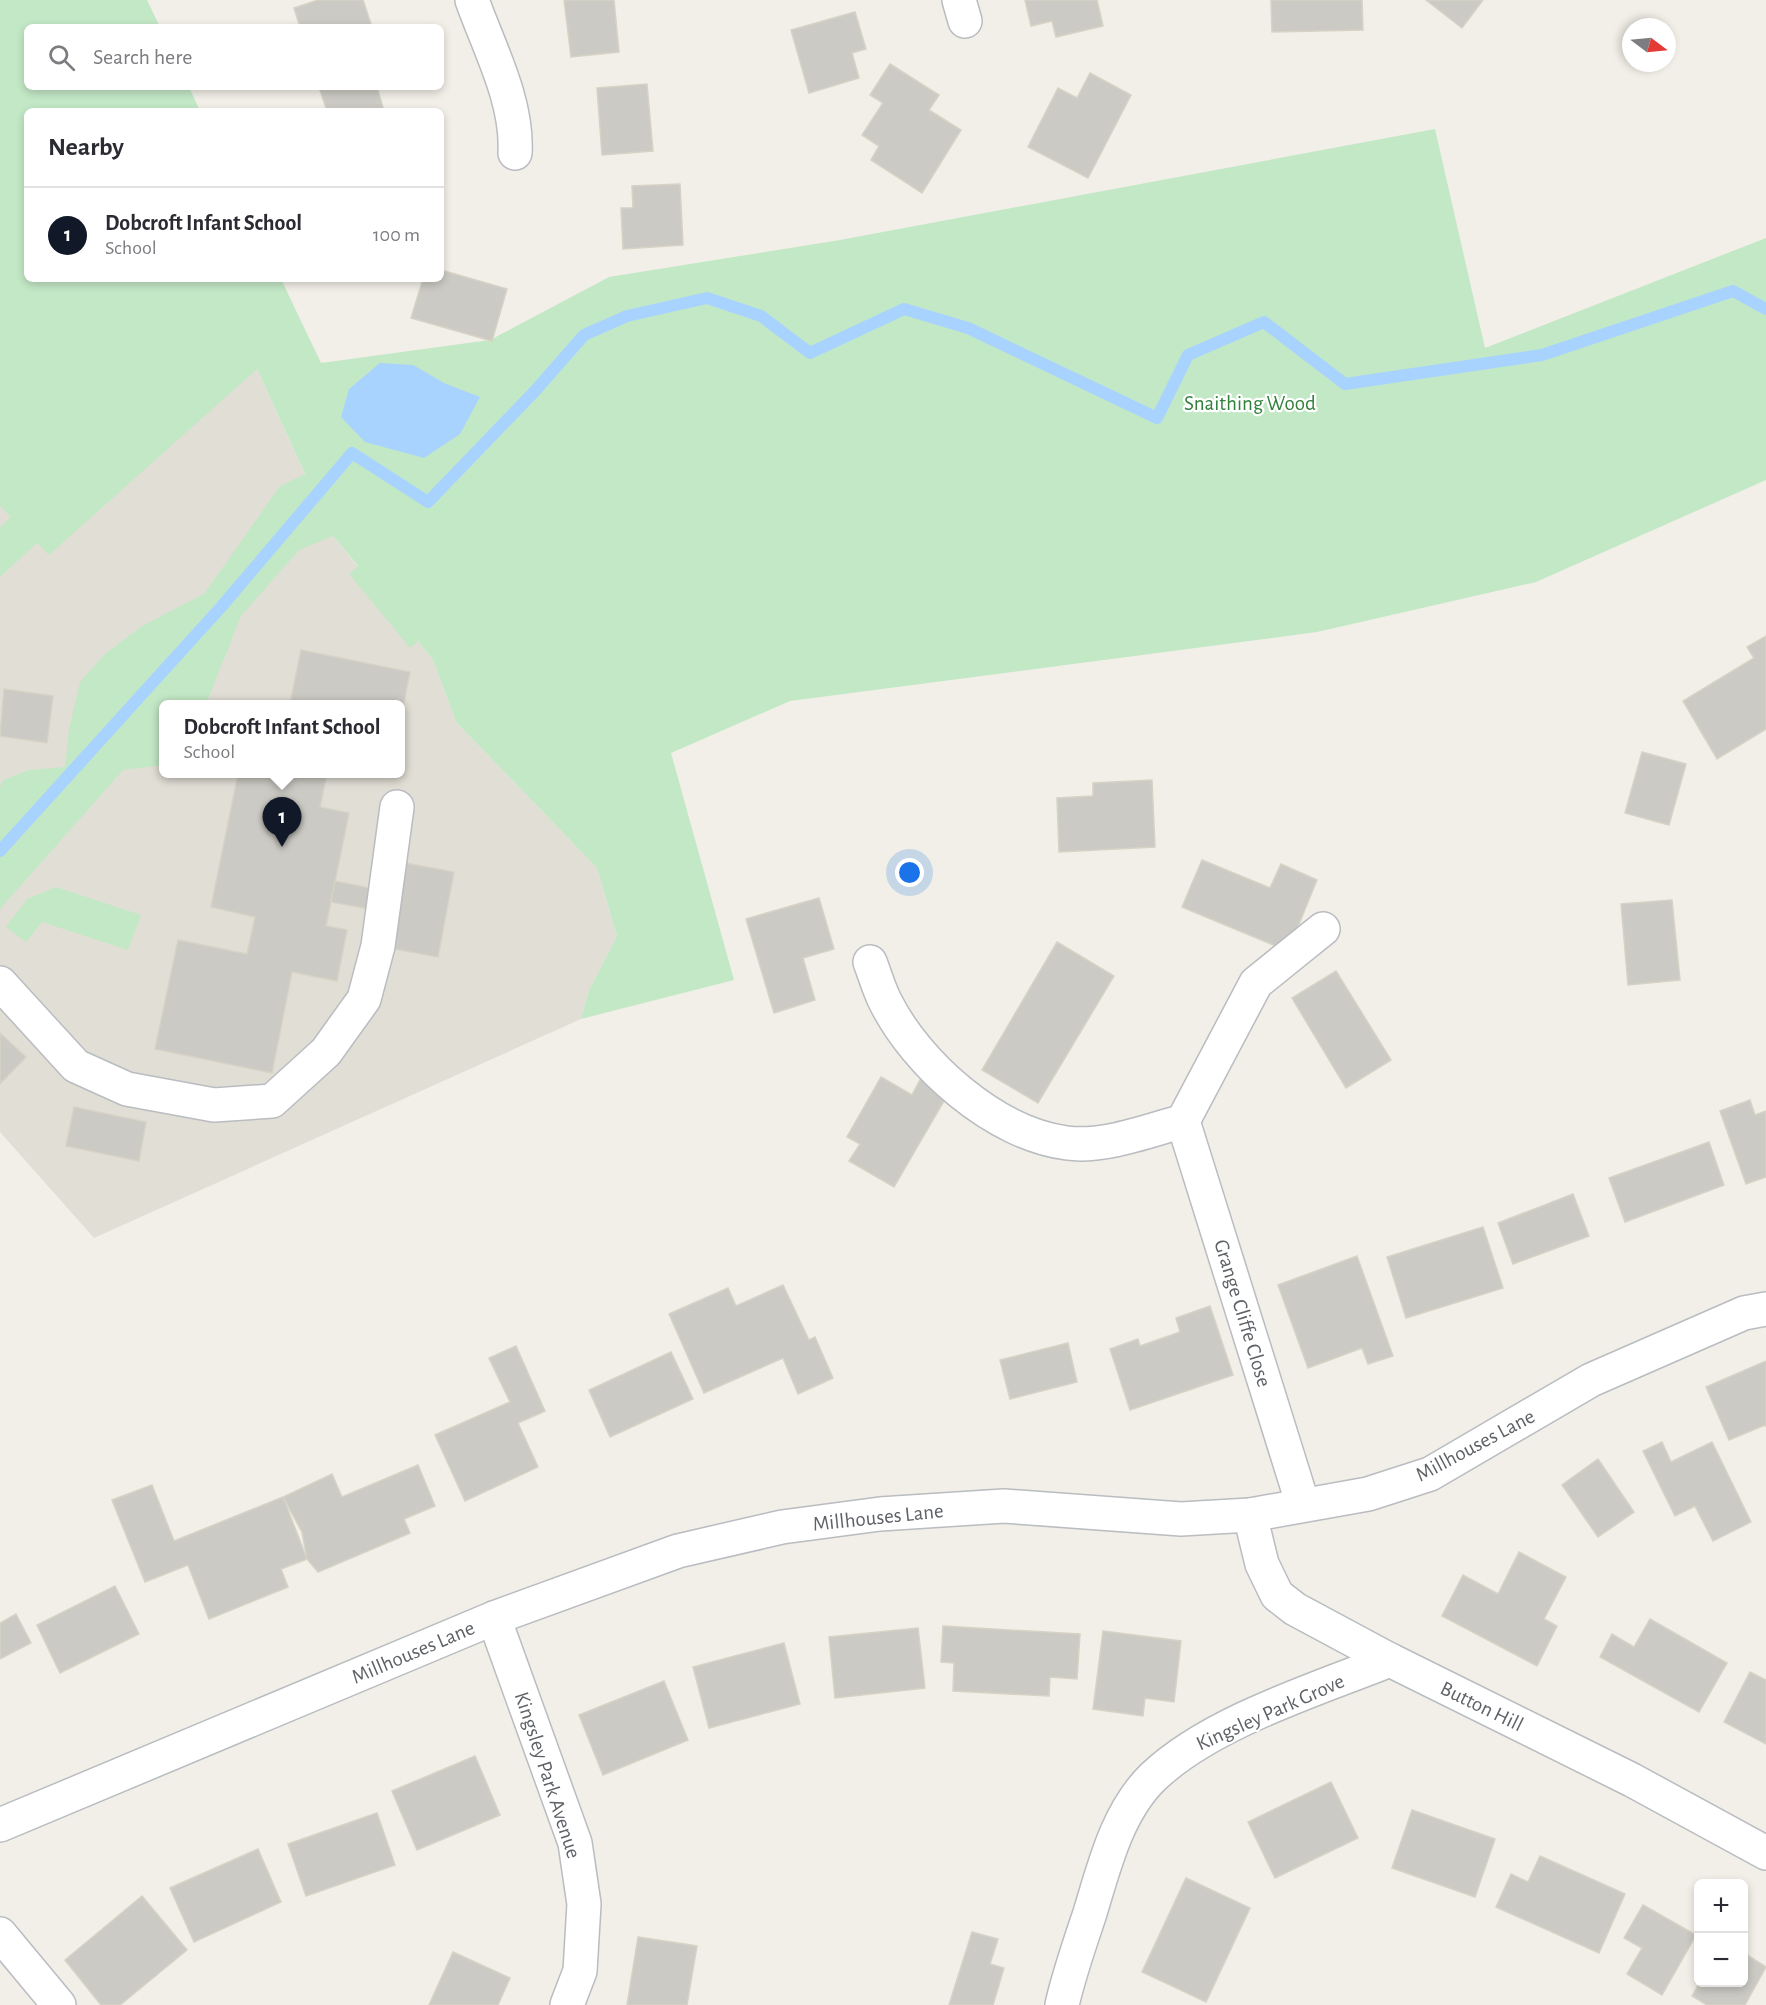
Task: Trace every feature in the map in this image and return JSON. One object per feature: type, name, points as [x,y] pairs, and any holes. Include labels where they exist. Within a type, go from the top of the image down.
[{"type":"street","points":[[472,0],[510,105],[516,132],[515,153]]},
{"type":"street","points":[[0,983],[76,1066],[127,1089],[214,1105],[272,1101],[326,1052],[364,999],[378,946],[397,807]]},
{"type":"street","points":[[870,962],[885,1001],[913,1045],[946,1079],[979,1107],[1034,1136],[1068,1143],[1126,1138],[1183,1121],[1257,983],[1323,929]]},
{"type":"street","name":"Grange Cliffe Close","points":[[1183,1121],[1302,1505]]},
{"type":"street","name":"Millhouses Lane","points":[[0,1825],[494,1618],[678,1551],[782,1527],[869,1515],[1004,1506],[1181,1519],[1250,1515],[1368,1494],[1430,1474],[1591,1380],[1744,1313],[1766,1309]]},
{"type":"street","name":"Button Hill","points":[[1250,1515],[1262,1564],[1277,1595],[1296,1609],[1390,1660],[1632,1780],[1766,1853]]},
{"type":"street","name":"Kingsley Park Avenue","points":[[494,1618],[575,1843],[584,1904],[580,1971],[567,2005]]},
{"type":"street","name":"Kingsley Park Grove","points":[[1062,2005],[1108,1854],[1128,1810],[1152,1779],[1185,1751],[1223,1731],[1390,1660]]},
{"type":"street","points":[[0,1934],[59,2005]]},
{"type":"shaded area","points":[[0,0],[24,24],[24,90],[27,90],[27,108],[24,108],[24,282],[217,282],[333,536],[433,660],[456,722],[597,868],[617,936],[589,990],[581,1019],[94,1238],[0,1132]]},
{"type":"green space","name":"Snaithing Wood","points":[[0,0],[147,0],[159,24],[24,24],[24,90],[190,90],[199,108],[24,108],[24,282],[282,282],[321,363],[490,340],[609,277],[840,240],[1435,129],[1485,348],[1766,238],[1766,480],[1536,582],[1317,632],[790,701],[671,753],[734,980],[581,1019],[589,990],[617,936],[597,868],[456,722],[433,660],[418,641],[410,648],[349,574],[358,566],[333,536],[299,550],[241,616],[208,700],[159,700],[159,766],[123,770],[0,909],[0,787],[3,780],[29,770],[65,767],[69,729],[80,682],[105,654],[142,626],[204,594],[280,486],[305,474],[257,369],[49,555],[37,543],[0,577],[0,527],[11,517],[0,506]]},
{"type":"green space","points":[[56,887],[141,915],[128,950],[42,922],[26,942],[6,927],[27,899]]},
{"type":"water","points":[[380,363],[413,365],[444,383],[480,397],[460,434],[424,458],[365,442],[341,417],[349,389]]},
{"type":"building","points":[[318,0],[363,0],[371,24],[299,24],[294,8]]},
{"type":"building","points":[[564,0],[614,0],[619,52],[571,57]]},
{"type":"building","points":[[1025,0],[1097,0],[1103,26],[1056,37],[1052,21],[1031,26]]},
{"type":"building","points":[[1271,0],[1362,0],[1363,30],[1272,32]]},
{"type":"building","points":[[1426,0],[1483,0],[1462,28]]},
{"type":"building","points":[[855,12],[866,49],[852,53],[859,78],[809,93],[791,30]]},
{"type":"building","points":[[890,64],[939,95],[929,110],[961,130],[922,193],[871,160],[879,146],[862,135],[883,103],[870,95]]},
{"type":"building","points":[[1090,73],[1131,95],[1088,178],[1028,147],[1058,88],[1077,98]]},
{"type":"building","points":[[647,84],[653,151],[602,155],[597,88]]},
{"type":"building","points":[[320,90],[378,90],[383,108],[326,108]]},
{"type":"building","points":[[680,184],[683,245],[623,249],[621,208],[633,208],[632,186]]},
{"type":"building","points":[[444,271],[507,289],[492,341],[411,318],[422,282],[444,282]]},
{"type":"building","points":[[1766,636],[1766,729],[1717,759],[1683,701],[1754,658],[1747,647]]},
{"type":"building","points":[[301,650],[410,672],[404,700],[291,700]]},
{"type":"building","points":[[4,689],[53,696],[47,743],[0,736]]},
{"type":"building","points":[[1642,752],[1686,764],[1669,825],[1625,813]]},
{"type":"building","points":[[237,778],[326,778],[320,807],[349,813],[326,926],[347,930],[337,981],[292,972],[272,1073],[155,1049],[178,940],[247,954],[255,917],[211,907]]},
{"type":"building","points":[[1152,780],[1155,847],[1059,852],[1057,798],[1093,796],[1093,783]]},
{"type":"building","points":[[1202,860],[1270,888],[1281,864],[1317,880],[1288,951],[1182,907]]},
{"type":"building","points":[[400,862],[454,872],[438,957],[383,947]]},
{"type":"building","points":[[335,881],[394,893],[390,913],[331,902]]},
{"type":"building","points":[[819,898],[834,949],[803,958],[815,1000],[774,1013],[746,919]]},
{"type":"building","points":[[1672,900],[1680,980],[1628,985],[1621,904]]},
{"type":"building","points":[[1057,942],[1114,976],[1038,1103],[982,1070]]},
{"type":"building","points":[[1336,971],[1391,1060],[1346,1088],[1292,998]]},
{"type":"building","points":[[0,1033],[26,1057],[0,1084]]},
{"type":"building","points":[[881,1077],[912,1095],[921,1078],[948,1094],[894,1187],[849,1161],[860,1144],[847,1137]]},
{"type":"building","points":[[1750,1100],[1755,1115],[1766,1111],[1766,1177],[1746,1184],[1720,1111]]},
{"type":"building","points":[[74,1107],[146,1122],[139,1161],[66,1146]]},
{"type":"building","points":[[1709,1142],[1724,1185],[1625,1222],[1609,1178]]},
{"type":"building","points":[[1573,1194],[1589,1236],[1513,1264],[1498,1223]]},
{"type":"building","points":[[1483,1227],[1503,1288],[1406,1318],[1387,1257]]},
{"type":"building","points":[[1357,1256],[1393,1356],[1368,1364],[1362,1348],[1308,1368],[1278,1285]]},
{"type":"building","points":[[783,1285],[809,1340],[815,1337],[833,1378],[798,1394],[783,1358],[704,1393],[669,1314],[728,1288],[736,1306]]},
{"type":"building","points":[[1210,1306],[1233,1375],[1130,1410],[1110,1349],[1138,1339],[1140,1346],[1180,1332],[1176,1318]]},
{"type":"building","points":[[1068,1343],[1077,1382],[1010,1399],[1000,1360]]},
{"type":"building","points":[[516,1346],[545,1411],[518,1423],[538,1467],[465,1501],[435,1435],[510,1402],[489,1358]]},
{"type":"building","points":[[671,1352],[693,1399],[610,1437],[589,1390]]},
{"type":"building","points":[[1766,1361],[1766,1427],[1765,1425],[1729,1440],[1706,1387]]},
{"type":"building","points":[[1662,1442],[1671,1462],[1712,1442],[1751,1522],[1713,1541],[1695,1506],[1675,1516],[1643,1451]]},
{"type":"building","points":[[1598,1459],[1634,1512],[1598,1537],[1562,1485]]},
{"type":"building","points":[[418,1465],[435,1506],[404,1519],[410,1533],[318,1572],[307,1559],[302,1532],[283,1497],[332,1474],[342,1497]]},
{"type":"building","points":[[152,1485],[174,1541],[283,1497],[307,1559],[281,1569],[288,1587],[209,1619],[188,1565],[145,1582],[112,1500]]},
{"type":"building","points":[[1519,1552],[1566,1577],[1544,1619],[1557,1626],[1537,1666],[1442,1616],[1463,1575],[1498,1594]]},
{"type":"building","points":[[115,1586],[139,1634],[60,1673],[37,1625]]},
{"type":"building","points":[[16,1614],[31,1643],[0,1659],[0,1623]]},
{"type":"building","points":[[1650,1619],[1727,1663],[1699,1712],[1600,1657],[1612,1634],[1634,1647]]},
{"type":"building","points":[[943,1626],[1080,1634],[1077,1679],[1050,1677],[1049,1696],[953,1691],[954,1663],[941,1662]]},
{"type":"building","points":[[918,1628],[925,1688],[835,1698],[829,1637]]},
{"type":"building","points":[[1103,1631],[1181,1641],[1174,1702],[1145,1698],[1143,1716],[1093,1709]]},
{"type":"building","points":[[784,1643],[800,1704],[709,1728],[693,1667]]},
{"type":"building","points":[[1750,1672],[1766,1680],[1766,1744],[1724,1722]]},
{"type":"building","points":[[664,1681],[688,1740],[603,1775],[579,1715]]},
{"type":"building","points":[[475,1756],[500,1815],[417,1850],[392,1791]]},
{"type":"building","points":[[1331,1782],[1358,1838],[1275,1878],[1248,1822]]},
{"type":"building","points":[[1412,1810],[1495,1839],[1475,1897],[1392,1868]]},
{"type":"building","points":[[377,1813],[395,1865],[306,1896],[288,1844]]},
{"type":"building","points":[[258,1849],[281,1902],[194,1942],[170,1888]]},
{"type":"building","points":[[1540,1856],[1625,1894],[1599,1953],[1496,1907],[1511,1874],[1528,1882]]},
{"type":"building","points":[[1186,1878],[1250,1908],[1206,2002],[1142,1972]]},
{"type":"building","points":[[142,1896],[187,1950],[120,2005],[101,2005],[65,1960]]},
{"type":"building","points":[[1643,1905],[1694,1934],[1694,1939],[1662,1995],[1627,1974],[1642,1948],[1624,1938]]},
{"type":"building","points":[[972,1932],[998,1939],[990,1964],[1004,1968],[993,2005],[949,2005]]},
{"type":"building","points":[[638,1937],[697,1946],[687,2005],[627,2005]]},
{"type":"building","points":[[453,1952],[510,1978],[498,2005],[429,2005]]},
{"type":"building","points":[[1748,1956],[1766,1967],[1745,2005],[1707,2005],[1692,1996],[1697,1987],[1748,1987]]},
{"type":"waterway","points":[[0,851],[222,606],[352,453],[428,502],[535,391],[584,335],[627,316],[707,298],[761,316],[810,353],[904,309],[968,328],[1157,418],[1188,355],[1264,322],[1345,384],[1542,355],[1733,291],[1766,309]]},
{"type":"place","name":"Dobcroft Infant School","points":[[282,847]]}]
